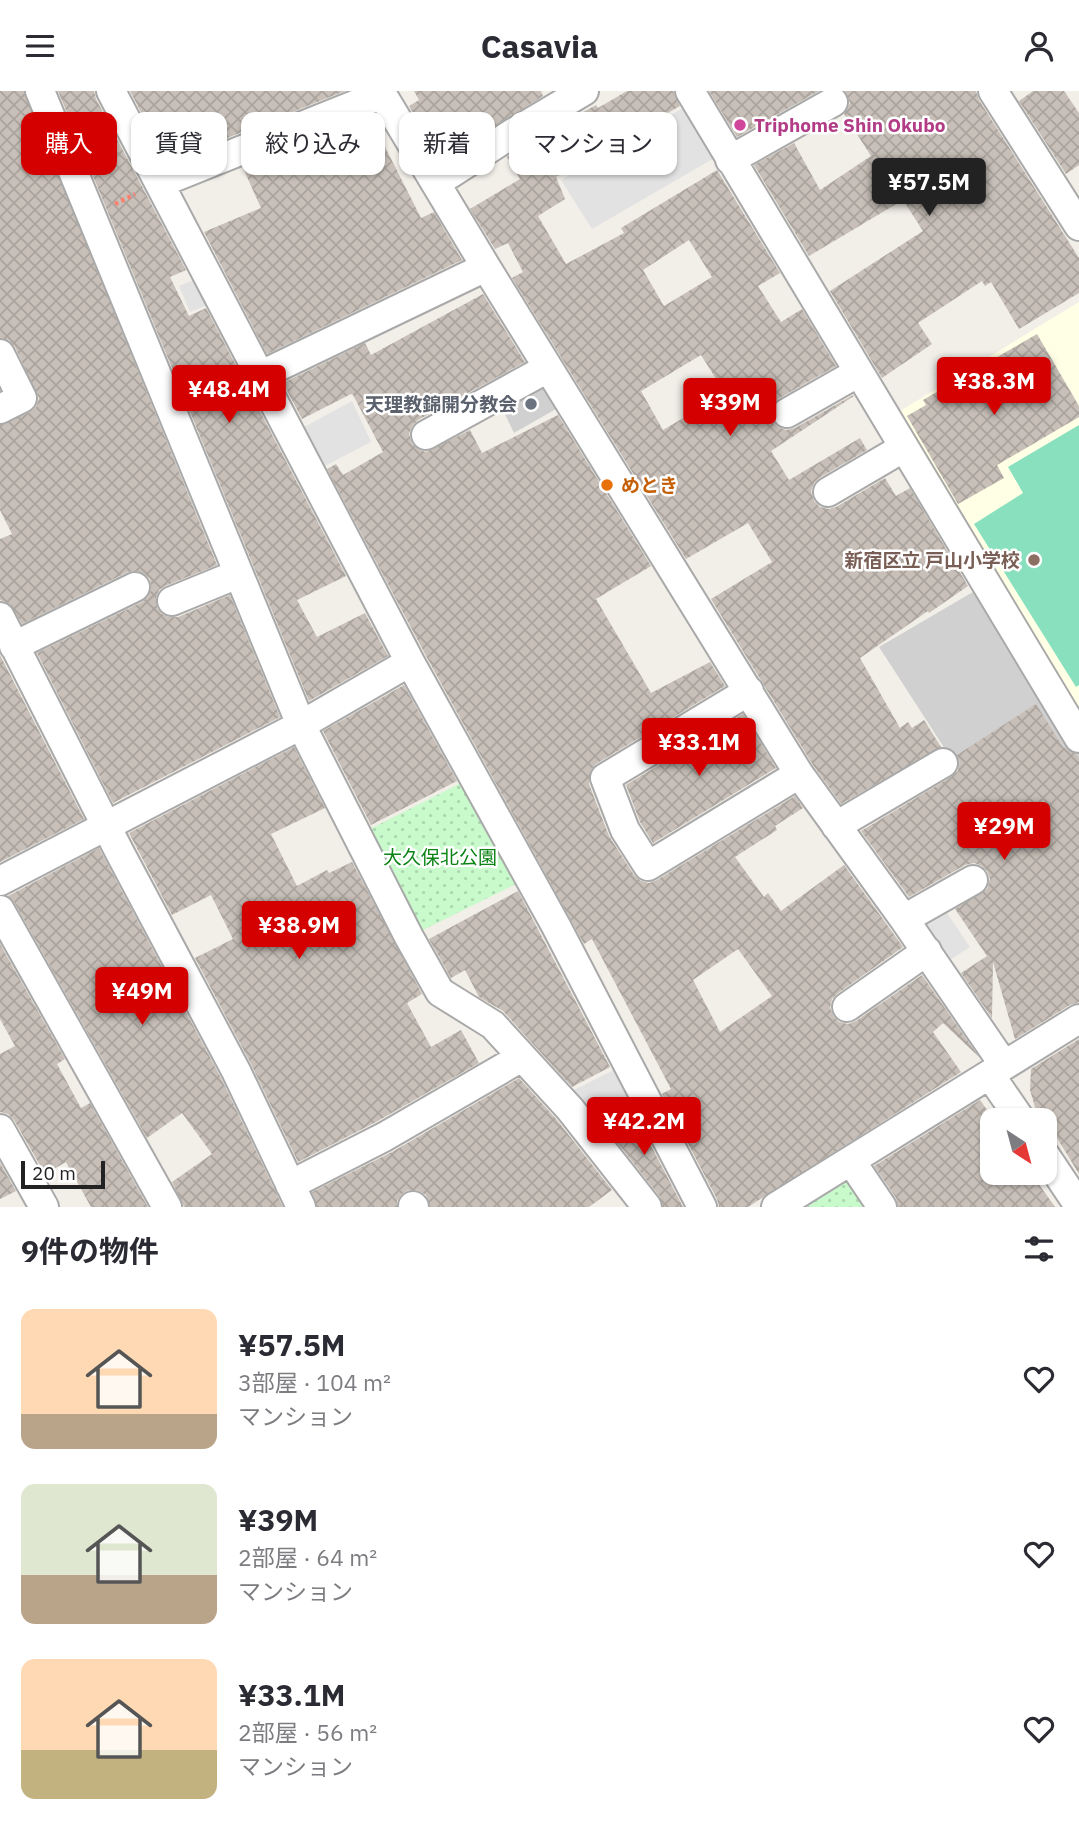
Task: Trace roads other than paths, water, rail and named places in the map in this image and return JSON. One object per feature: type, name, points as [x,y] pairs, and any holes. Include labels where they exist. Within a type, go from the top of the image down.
[{"type":"street","points":[[40,91],[301,725],[409,937],[440,992],[493,1025],[570,1109],[647,1207]]},
{"type":"street","points":[[111,91],[410,662],[556,926],[702,1207]]},
{"type":"street","points":[[436,183],[584,91]]},
{"type":"street","points":[[690,91],[1079,738]]},
{"type":"street","points":[[993,91],[1079,226]]},
{"type":"street","points":[[160,183],[381,93],[485,267],[799,774],[927,951],[997,1070],[1015,1108]]},
{"type":"street","points":[[730,160],[833,102]]},
{"type":"street","points":[[261,375],[485,267]]},
{"type":"street","points":[[0,353],[22,398],[0,409]]},
{"type":"street","points":[[426,435],[548,368]]},
{"type":"street","points":[[787,413],[859,372]]},
{"type":"street","points":[[828,492],[903,448]]},
{"type":"street","points":[[172,601],[237,575]]},
{"type":"street","points":[[14,646],[135,587]]},
{"type":"street","points":[[0,617],[236,1072],[295,1196],[384,1137],[522,1057]]},
{"type":"street","points":[[0,881],[301,725],[410,662]]},
{"type":"street","points":[[749,691],[605,778],[625,829],[648,866],[799,774]]},
{"type":"street","points":[[836,826],[943,763]]},
{"type":"street","points":[[904,919],[973,880]]},
{"type":"street","points":[[0,911],[167,1207]]},
{"type":"street","points":[[847,1007],[927,951]]},
{"type":"street","points":[[776,1207],[1079,1019]]},
{"type":"street","points":[[0,1129],[44,1207]]},
{"type":"street","points":[[851,1161],[882,1207]]},
{"type":"street","points":[[1057,1173],[1079,1206]]},
{"type":"place","name":"Triphome Shin Okubo","points":[[740,125]]},
{"type":"place","name":"天理教錦開分教会","points":[[531,404]]},
{"type":"place","name":"めとき","points":[[607,485]]},
{"type":"place","name":"新宿区立 戸山小学校","points":[[1034,560]]},
{"type":"park label","name":"大久保北公園","points":[[440,857]]}]
